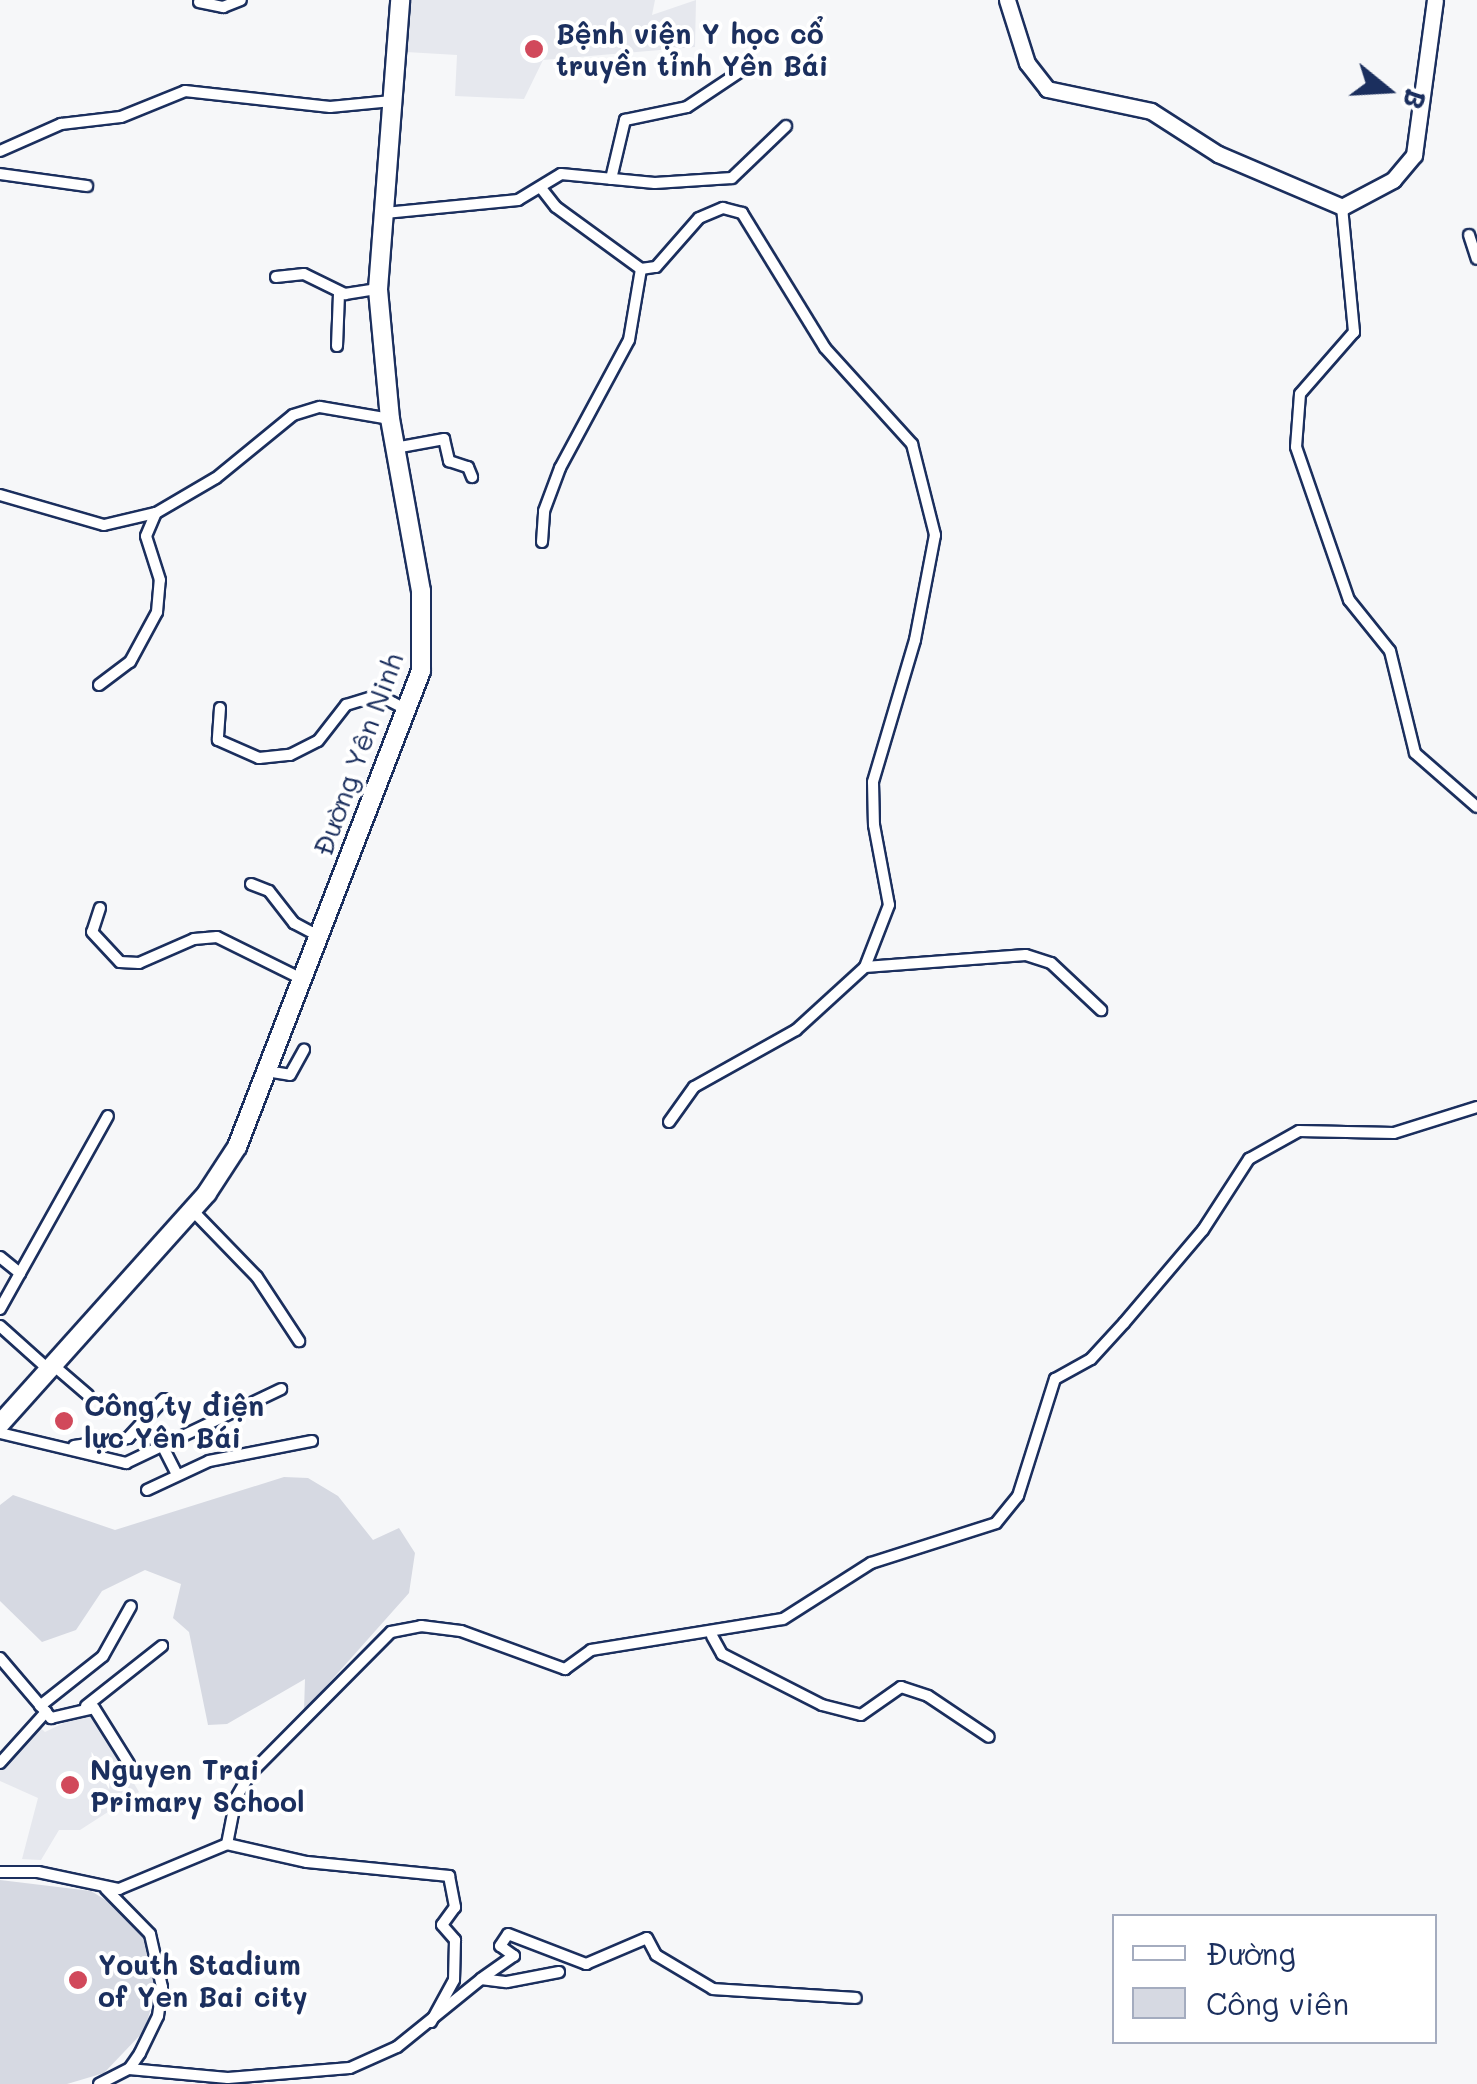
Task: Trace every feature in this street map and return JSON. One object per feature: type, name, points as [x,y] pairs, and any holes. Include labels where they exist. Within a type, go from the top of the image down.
[{"type":"main road","name":"Đường Yên Ninh","points":[[0,1424],[192,1210],[237,1147],[421,670],[425,632],[390,419],[378,289],[400,0]]},
{"type":"street","points":[[199,2],[223,7],[242,0]]},
{"type":"street","points":[[1007,0],[1027,63],[1046,89],[1151,112],[1218,154],[1342,206]]},
{"type":"street","points":[[1342,206],[1408,166],[1425,85],[1435,0]]},
{"type":"street","points":[[611,179],[625,120],[687,106],[747,67]]},
{"type":"street","points":[[0,151],[61,124],[121,117],[185,91],[330,107],[392,101]]},
{"type":"street","points":[[385,213],[510,202],[541,188],[557,175],[611,179],[732,178],[786,126]]},
{"type":"street","points":[[0,174],[87,186]]},
{"type":"street","points":[[541,188],[556,207],[641,269],[656,266],[699,218],[723,208],[742,213],[824,348],[912,444],[929,498],[934,548],[874,782],[874,825],[889,905],[866,967],[796,1030],[694,1087],[669,1122]]},
{"type":"street","points":[[1342,206],[1354,324],[1334,360],[1300,394],[1296,447],[1349,600],[1390,651],[1415,753],[1477,806]]},
{"type":"street","points":[[1469,235],[1477,258]]},
{"type":"street","points":[[542,542],[544,511],[560,468],[629,340],[641,269]]},
{"type":"street","points":[[276,277],[304,274],[339,293],[378,289]]},
{"type":"street","points":[[337,346],[339,293]]},
{"type":"street","points":[[0,495],[104,525],[156,513],[216,478],[293,415],[320,407],[390,419]]},
{"type":"street","points":[[395,448],[444,439],[449,461],[468,466],[472,476]]},
{"type":"street","points":[[99,685],[130,662],[160,605],[146,536],[156,513]]},
{"type":"street","points":[[220,708],[218,740],[258,758],[290,755],[318,740],[346,705],[378,695],[405,709]]},
{"type":"street","points":[[251,884],[268,891],[294,923],[318,936]]},
{"type":"street","points":[[100,908],[92,932],[120,962],[140,963],[194,939],[218,936],[300,978]]},
{"type":"street","points":[[866,967],[1026,955],[1051,963],[1100,1010]]},
{"type":"street","points":[[266,1071],[290,1075],[304,1050]]},
{"type":"street","points":[[227,1844],[236,1798],[250,1774],[391,1632],[421,1626],[460,1631],[565,1669],[591,1650],[712,1636],[784,1619],[871,1563],[1004,1518],[1018,1496],[1055,1379],[1091,1359],[1124,1323],[1203,1230],[1250,1158],[1299,1131],[1394,1133],[1477,1108]]},
{"type":"street","points":[[0,1310],[108,1116]]},
{"type":"street","points":[[192,1210],[257,1277],[299,1341]]},
{"type":"street","points":[[0,1256],[20,1273]]},
{"type":"street","points":[[0,1326],[88,1395]]},
{"type":"street","points":[[0,1433],[126,1463],[281,1390]]},
{"type":"street","points":[[48,1445],[94,1448],[128,1438],[164,1399]]},
{"type":"street","points":[[147,1490],[210,1461],[312,1441]]},
{"type":"street","points":[[162,1445],[177,1474]]},
{"type":"street","points":[[0,1763],[43,1709],[104,1656],[131,1606]]},
{"type":"street","points":[[712,1636],[722,1654],[822,1704],[862,1715],[901,1687],[928,1696],[989,1738]]},
{"type":"street","points":[[0,1658],[43,1709],[60,1720],[86,1706],[162,1646]]},
{"type":"street","points":[[86,1706],[97,1711],[129,1764]]},
{"type":"street","points":[[0,1872],[38,1872],[106,1889],[131,1886],[227,1844],[321,1864],[449,1876],[455,1907],[442,1926],[456,1940],[454,1980],[431,2022]]},
{"type":"street","points":[[106,1889],[150,1934],[160,1960],[158,2016],[129,2069]]},
{"type":"street","points":[[99,2084],[129,2069],[228,2078],[350,2068],[431,2022],[514,1956],[500,1946],[508,1934],[586,1964],[647,1938],[656,1955],[714,1988],[856,1998]]},
{"type":"street","points":[[481,1979],[507,1982],[559,1972]]},
{"type":"street","points":[[350,2068],[351,2084]]},
{"type":"shaded area","name":"Bệnh viện Y học cổ truyền tỉnh Yên Bái","points":[[411,0],[655,0],[652,15],[696,0],[695,47],[543,60],[524,99],[455,96],[457,55],[406,52]]},
{"type":"shaded area","name":"Nguyen Trai Primary School","points":[[91,1710],[139,1792],[80,1830],[59,1830],[41,1860],[22,1859],[38,1798],[0,1781],[0,1768],[38,1725],[45,1732]]},
{"type":"green space","points":[[284,1477],[308,1478],[338,1496],[373,1540],[399,1528],[415,1553],[409,1593],[304,1711],[305,1679],[227,1724],[208,1725],[189,1632],[173,1618],[181,1584],[145,1570],[102,1591],[76,1630],[42,1642],[0,1601],[0,1505],[13,1495],[115,1530]]},
{"type":"green space","name":"Youth Stadium of Yen Bai city","points":[[0,1880],[91,1891],[122,1910],[148,1942],[156,1992],[144,2031],[104,2073],[67,2084],[0,2084]]},
{"type":"place","name":"Bệnh viện Y học cổ truyền tỉnh Yên Bái","points":[[534,49]]},
{"type":"place","name":"Công ty điện lực Yên Bái","points":[[64,1421]]},
{"type":"place","name":"Nguyen Trai Primary School","points":[[70,1785]]},
{"type":"place","name":"Youth Stadium of Yen Bai city","points":[[78,1980]]}]
